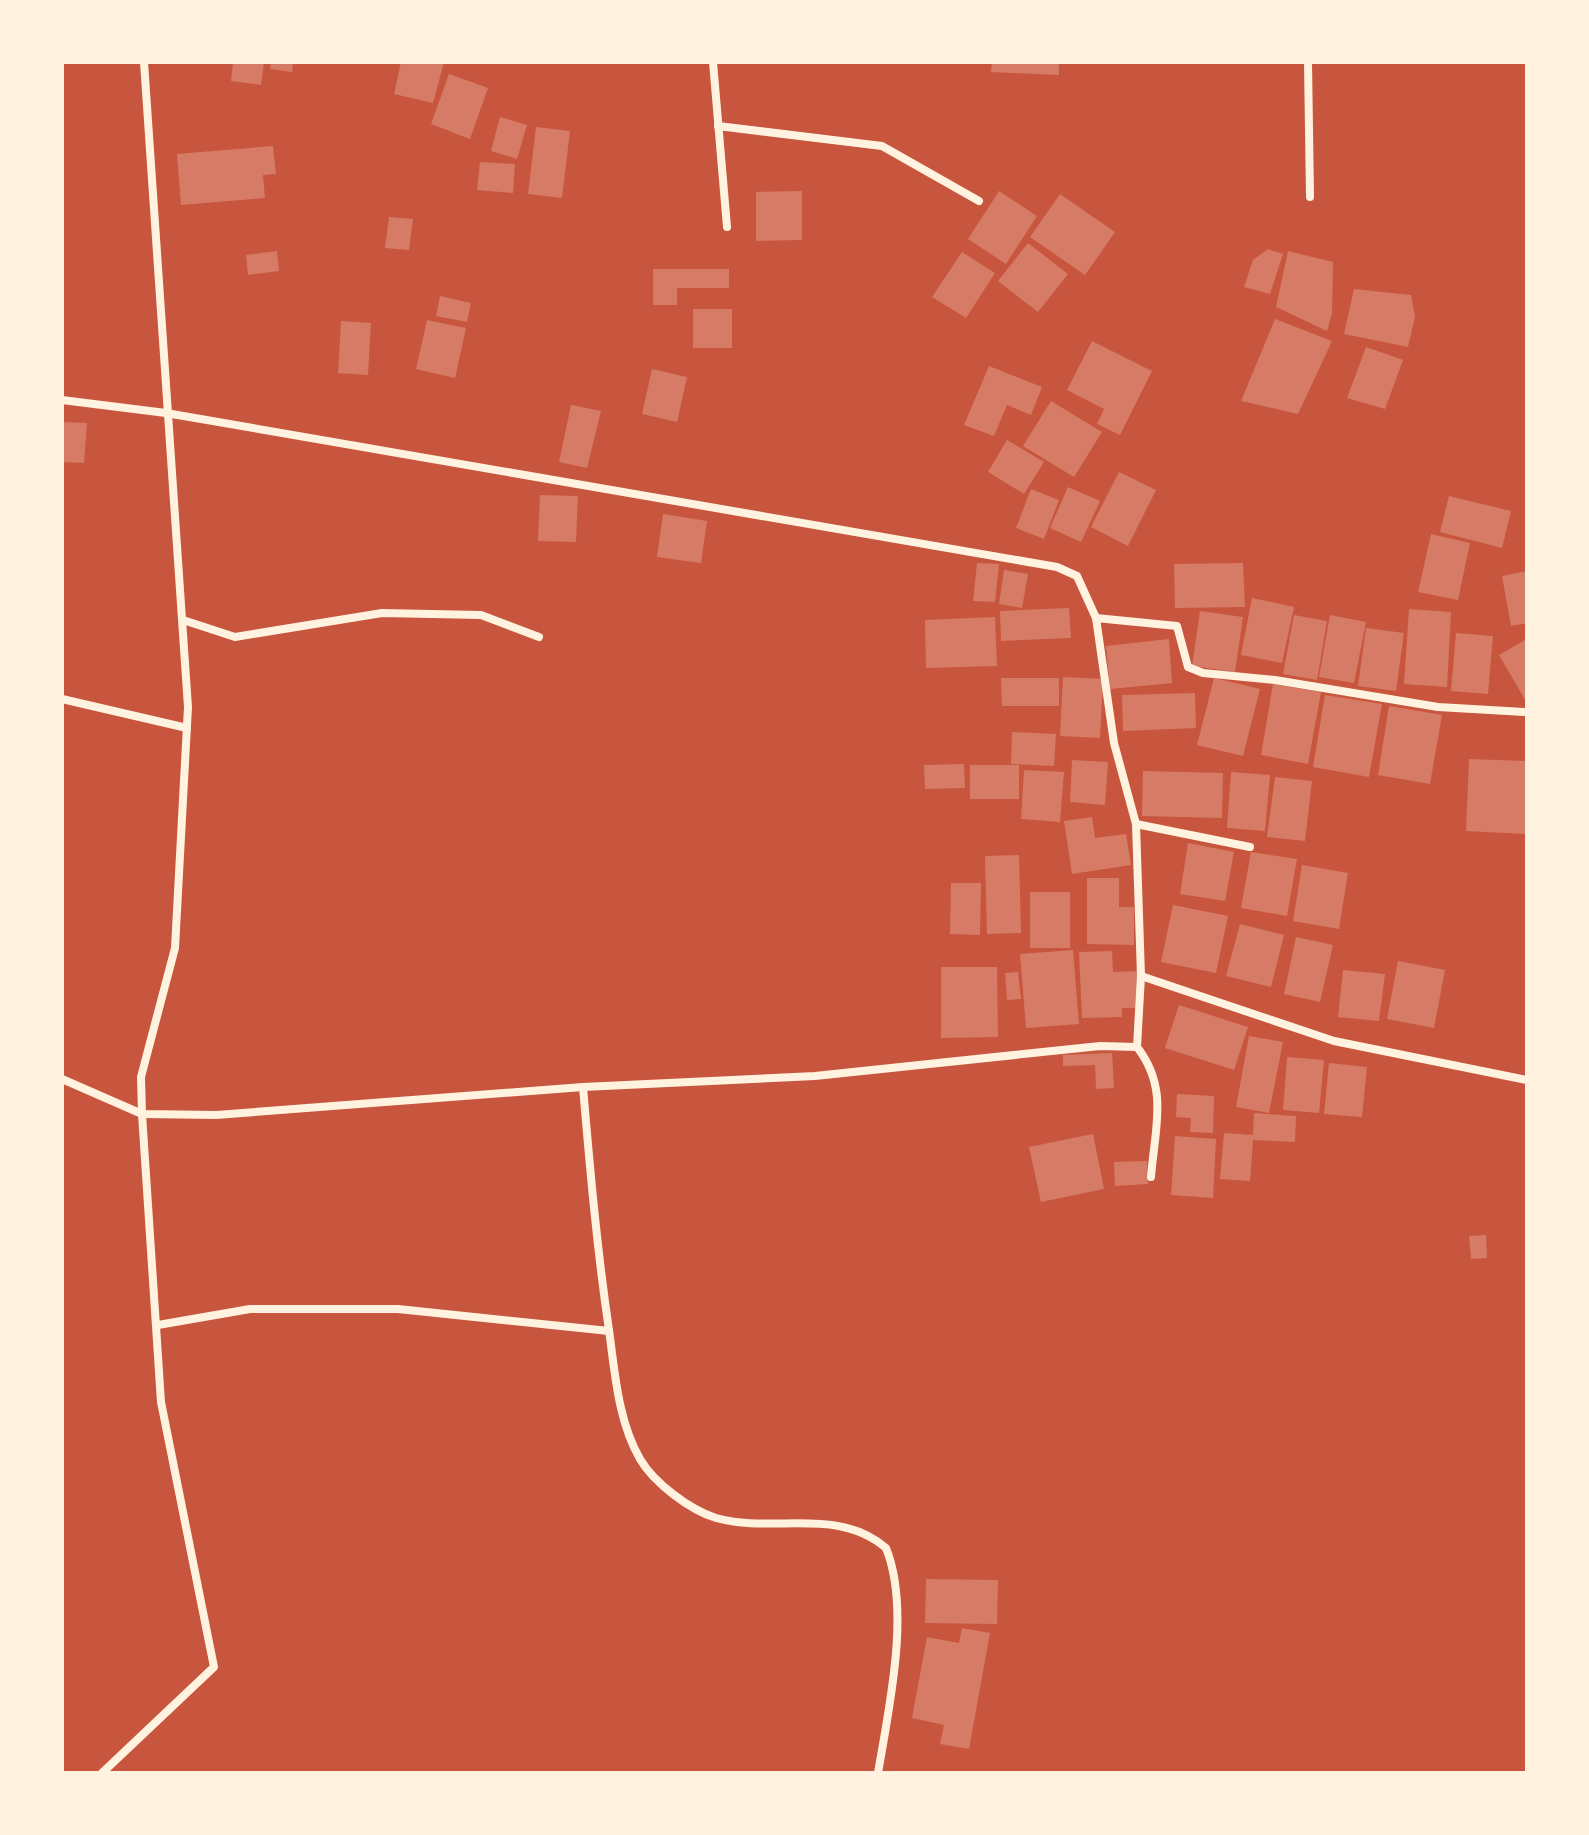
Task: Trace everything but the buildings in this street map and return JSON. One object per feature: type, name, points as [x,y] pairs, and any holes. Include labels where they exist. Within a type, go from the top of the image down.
[{"type":"street","points":[[102,1773],[214,1667],[161,1402],[142,1114],[141,1077],[175,948],[187,728],[183,620],[166,413],[144,62]]},
{"type":"street","points":[[713,62],[727,227]]},
{"type":"street","points":[[1308,62],[1310,197]]},
{"type":"street","points":[[718,126],[882,146],[979,201]]},
{"type":"street","points":[[62,400],[166,413],[1042,564],[1077,576],[1096,618],[1114,743],[1136,824],[1141,976],[1137,1047],[1152,1066],[1158,1088],[1151,1177]]},
{"type":"street","points":[[183,620],[235,637],[382,613],[481,615],[539,637]]},
{"type":"street","points":[[1096,618],[1177,626],[1188,667],[1203,673],[1275,680],[1438,707],[1524,712]]},
{"type":"street","points":[[62,699],[187,728]]},
{"type":"street","points":[[1136,824],[1250,847]]},
{"type":"street","points":[[1141,976],[1334,1041],[1527,1080]]},
{"type":"street","points":[[62,1079],[142,1114],[216,1115],[583,1087],[815,1076],[1100,1046],[1137,1047]]},
{"type":"street","points":[[583,1087],[598,1259],[622,1414],[639,1458],[652,1477],[715,1517],[747,1522],[824,1522],[856,1528],[886,1548],[895,1580],[897,1629],[878,1773]]},
{"type":"street","points":[[158,1325],[250,1309],[398,1309],[609,1331]]}]
